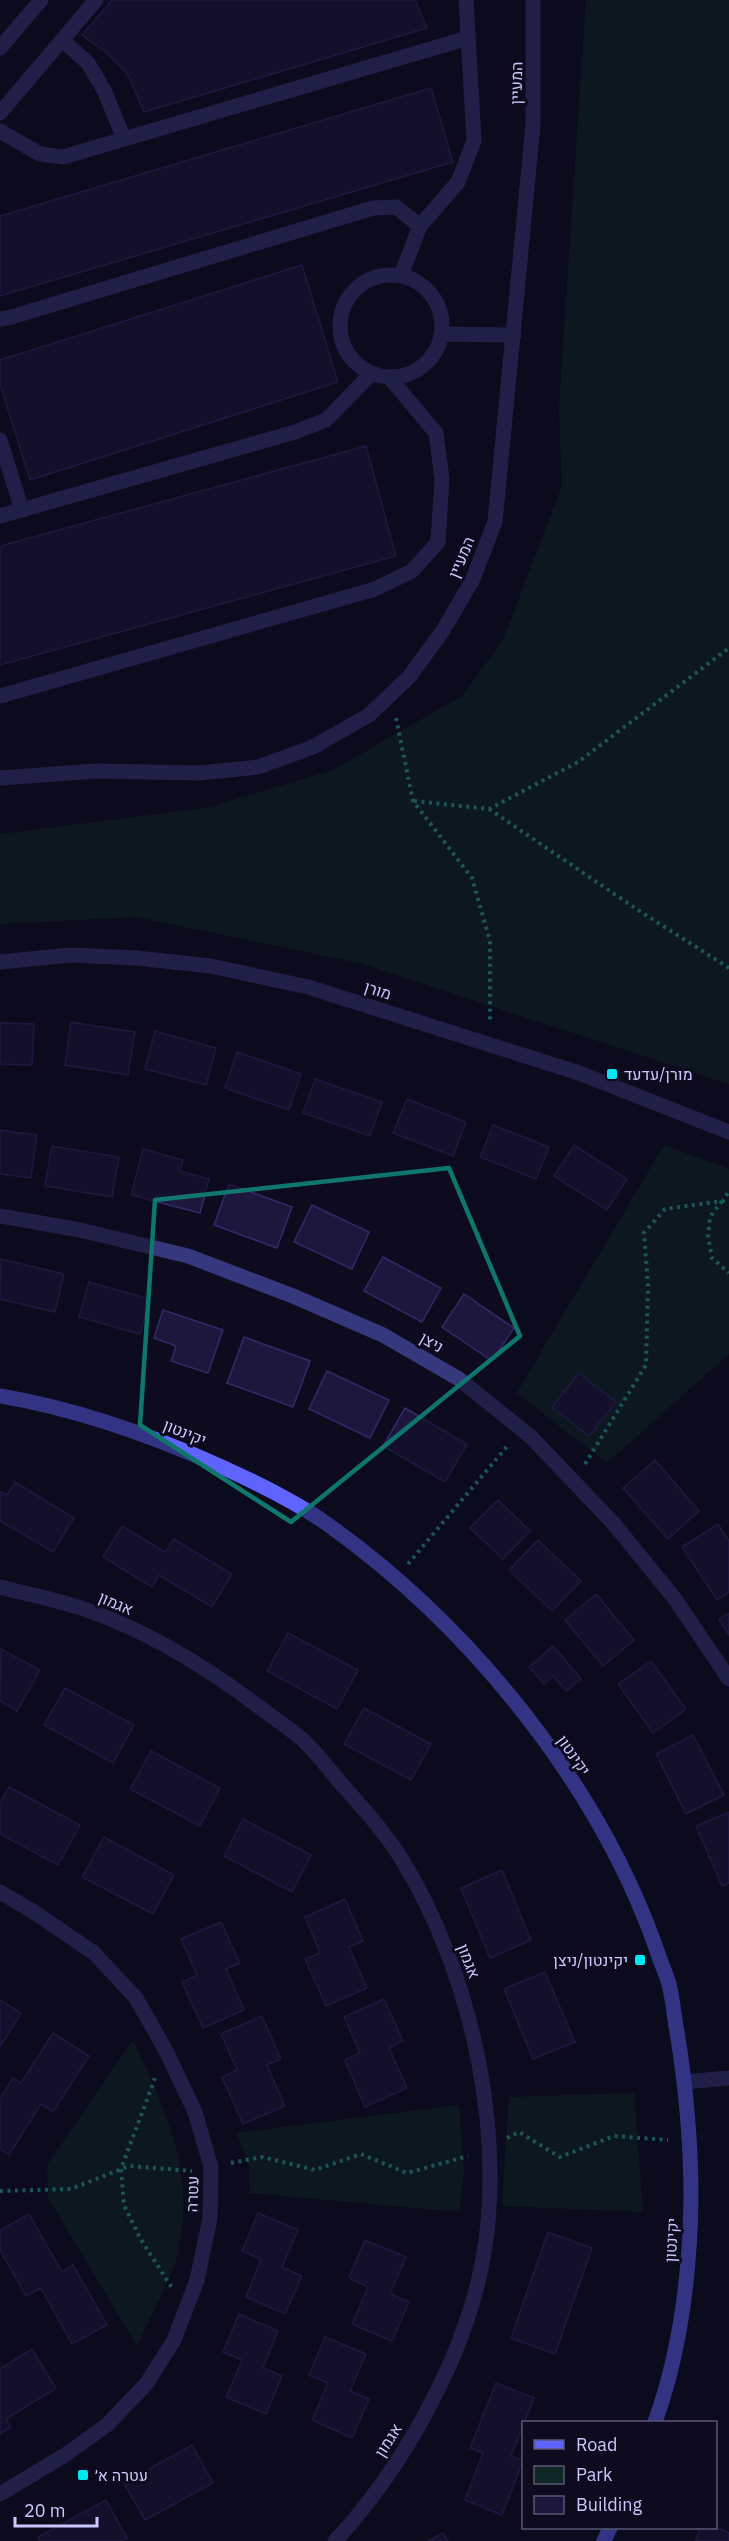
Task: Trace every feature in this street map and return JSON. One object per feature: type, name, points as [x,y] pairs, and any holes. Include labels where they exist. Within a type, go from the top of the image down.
[{"type":"street","points":[[0,48],[41,0]]},
{"type":"street","points":[[0,113],[96,0]]},
{"type":"street","points":[[401,275],[420,226],[458,182],[474,141],[466,0]]},
{"type":"street","name":"המעיין","points":[[0,778],[96,771],[200,773],[258,767],[313,747],[369,715],[409,677],[442,632],[472,581],[495,522],[533,125],[533,0]]},
{"type":"street","points":[[0,131],[40,154],[63,157],[468,38]]},
{"type":"street","points":[[62,40],[88,63],[105,92],[124,139]]},
{"type":"street","points":[[0,319],[373,208],[396,207],[420,226]]},
{"type":"street","points":[[383,275],[401,275],[417,281],[430,292],[439,307],[442,323],[441,334],[433,356],[421,367],[405,375],[389,377],[372,374],[358,365],[347,352],[340,337],[340,320],[344,304],[354,290],[367,280],[383,275]]},
{"type":"street","points":[[441,334],[514,335]]},
{"type":"street","points":[[0,516],[295,432],[326,420],[372,374]]},
{"type":"street","points":[[0,696],[375,589],[412,571],[438,542],[442,479],[436,433],[389,377]]},
{"type":"street","points":[[0,440],[22,510]]},
{"type":"street","name":"מורן","points":[[0,962],[71,955],[136,958],[211,966],[308,987],[579,1073],[729,1132]]},
{"type":"street","name":"ניצן","points":[[0,1216],[80,1230],[188,1256],[293,1296],[383,1335],[459,1379],[521,1429],[614,1524],[675,1599],[729,1679]]},
{"type":"street","name":"יקינטון","points":[[0,1396],[28,1401],[110,1423],[179,1448],[258,1484],[325,1522],[395,1579],[446,1626],[498,1682],[595,1817],[638,1899],[669,1984],[684,2082],[690,2142],[690,2248],[681,2325],[664,2398],[655,2421]]},
{"type":"street","name":"אגמון","points":[[0,1587],[85,1609],[168,1645],[230,1685],[302,1740],[353,1797],[400,1857],[433,1918],[461,1989],[478,2062],[490,2145],[489,2211],[478,2282],[458,2343],[423,2418],[381,2487],[335,2541]]},
{"type":"street","name":"עטרה","points":[[0,1892],[94,1953],[136,1998],[165,2049],[195,2112],[211,2167],[210,2218],[197,2280],[174,2340],[147,2383],[107,2425],[65,2455],[0,2494]]},
{"type":"street","points":[[684,2082],[729,2078]]},
{"type":"path","points":[[489,809],[578,762],[729,648]]},
{"type":"path","points":[[391,694],[413,801],[472,878],[490,941],[490,1044]]},
{"type":"path","points":[[413,801],[489,809],[638,910],[729,968]]},
{"type":"path","points":[[729,1191],[710,1217],[708,1236],[712,1258],[729,1273]]},
{"type":"path","points":[[574,1482],[646,1365],[648,1285],[644,1233],[664,1209],[723,1201]]},
{"type":"path","points":[[395,1579],[521,1429]]},
{"type":"path","points":[[165,2049],[121,2169],[124,2205],[140,2238],[185,2308]]},
{"type":"path","points":[[0,2191],[71,2189],[129,2166],[189,2171],[262,2157],[315,2170],[361,2154],[407,2173],[466,2156],[519,2132],[560,2157],[614,2136],[690,2142]]},
{"type":"highlighted area","points":[[449,1168],[520,1336],[291,1522],[140,1425],[155,1200]]},
{"type":"green space","points":[[586,0],[729,0],[729,1084],[359,963],[137,917],[0,924],[0,834],[206,808],[333,770],[462,696],[503,640],[562,486],[559,407]]},
{"type":"green space","points":[[664,1145],[729,1169],[729,1354],[607,1463],[517,1393]]},
{"type":"green space","points":[[133,2040],[157,2094],[176,2146],[183,2200],[182,2229],[173,2269],[137,2346],[48,2197],[47,2165]]},
{"type":"green space","points":[[634,2093],[643,2212],[502,2206],[509,2097]]},
{"type":"green space","points":[[459,2105],[464,2172],[459,2212],[250,2193],[249,2166],[237,2133]]},
{"type":"building","points":[[112,0],[415,0],[427,28],[144,112],[128,75],[107,53],[82,35]]},
{"type":"building","points":[[431,88],[453,162],[0,296],[0,216]]},
{"type":"building","points":[[302,265],[338,382],[30,480],[0,384],[0,360]]},
{"type":"building","points":[[366,446],[396,556],[0,665],[0,546]]},
{"type":"building","points":[[71,1022],[135,1032],[128,1075],[65,1065]]},
{"type":"building","points":[[0,1023],[34,1024],[32,1065],[0,1064]]},
{"type":"building","points":[[155,1031],[216,1048],[206,1085],[145,1069]]},
{"type":"building","points":[[237,1052],[301,1074],[289,1110],[225,1088]]},
{"type":"building","points":[[315,1079],[382,1102],[370,1136],[303,1113]]},
{"type":"building","points":[[407,1099],[466,1122],[453,1156],[393,1133]]},
{"type":"building","points":[[493,1125],[549,1147],[536,1179],[480,1157]]},
{"type":"building","points":[[0,1130],[37,1135],[31,1178],[0,1174]]},
{"type":"building","points":[[574,1145],[627,1179],[607,1210],[554,1176]]},
{"type":"building","points":[[52,1146],[119,1157],[112,1197],[45,1186]]},
{"type":"building","points":[[143,1149],[183,1160],[180,1171],[209,1179],[200,1213],[131,1195]]},
{"type":"building","points":[[229,1184],[292,1207],[277,1248],[214,1225]]},
{"type":"building","points":[[312,1205],[369,1232],[352,1269],[294,1242]]},
{"type":"building","points":[[383,1257],[441,1288],[422,1322],[364,1291]]},
{"type":"building","points":[[1,1259],[64,1274],[55,1312],[0,1299]]},
{"type":"building","points":[[89,1282],[150,1299],[140,1334],[79,1317]]},
{"type":"building","points":[[464,1294],[514,1328],[492,1361],[442,1327]]},
{"type":"building","points":[[163,1310],[223,1330],[208,1373],[171,1361],[176,1346],[154,1338]]},
{"type":"building","points":[[244,1337],[310,1361],[293,1407],[227,1383]]},
{"type":"building","points":[[327,1371],[389,1400],[370,1438],[309,1409]]},
{"type":"building","points":[[579,1373],[616,1402],[589,1436],[552,1407]]},
{"type":"building","points":[[405,1408],[467,1444],[445,1482],[383,1446]]},
{"type":"building","points":[[655,1460],[699,1511],[668,1539],[623,1488]]},
{"type":"building","points":[[15,1482],[74,1518],[53,1552],[0,1521],[0,1491],[7,1495]]},
{"type":"building","points":[[498,1500],[530,1531],[503,1559],[470,1528]]},
{"type":"building","points":[[718,1524],[729,1541],[729,1592],[717,1600],[682,1547]]},
{"type":"building","points":[[122,1526],[165,1552],[174,1539],[232,1574],[212,1607],[159,1575],[152,1587],[103,1557]]},
{"type":"building","points":[[538,1540],[581,1581],[552,1611],[509,1570]]},
{"type":"building","points":[[596,1594],[634,1640],[603,1666],[565,1620]]},
{"type":"building","points":[[729,1613],[729,1635],[719,1619]]},
{"type":"building","points":[[288,1633],[358,1670],[337,1709],[267,1671]]},
{"type":"building","points":[[553,1646],[581,1679],[566,1691],[553,1676],[544,1684],[529,1667]]},
{"type":"building","points":[[1,1649],[40,1670],[17,1711],[0,1701]]},
{"type":"building","points":[[651,1661],[686,1709],[653,1733],[618,1684]]},
{"type":"building","points":[[65,1688],[134,1725],[113,1763],[44,1725]]},
{"type":"building","points":[[364,1708],[431,1744],[411,1780],[344,1744]]},
{"type":"building","points":[[693,1735],[724,1795],[686,1814],[656,1754]]},
{"type":"building","points":[[151,1751],[220,1788],[200,1826],[130,1789]]},
{"type":"building","points":[[9,1787],[80,1825],[58,1865],[0,1834],[0,1803]]},
{"type":"building","points":[[729,1812],[729,1883],[722,1886],[696,1826]]},
{"type":"building","points":[[243,1819],[311,1855],[292,1892],[224,1856]]},
{"type":"building","points":[[104,1837],[174,1875],[153,1914],[82,1877]]},
{"type":"building","points":[[502,1870],[531,1940],[490,1958],[461,1888]]},
{"type":"building","points":[[345,1899],[363,1941],[349,1947],[367,1988],[326,2006],[305,1959],[320,1953],[305,1917]]},
{"type":"building","points":[[221,1922],[240,1963],[226,1969],[244,2010],[203,2028],[182,1982],[197,1975],[181,1939]]},
{"type":"building","points":[[545,1972],[575,2042],[533,2059],[504,1989]]},
{"type":"building","points":[[384,1999],[403,2041],[389,2048],[407,2088],[365,2107],[345,2060],[360,2053],[344,2017]]},
{"type":"building","points":[[0,2000],[21,2013],[0,2047]]},
{"type":"building","points":[[262,2016],[281,2059],[267,2065],[285,2106],[243,2124],[222,2077],[237,2070],[221,2034]]},
{"type":"building","points":[[53,2033],[89,2056],[53,2112],[41,2104],[9,2155],[0,2149],[0,2099],[13,2078],[21,2083]]},
{"type":"building","points":[[258,2213],[298,2230],[282,2267],[302,2276],[285,2314],[246,2297],[261,2259],[242,2251]]},
{"type":"building","points":[[29,2214],[62,2272],[73,2265],[107,2325],[72,2344],[41,2288],[26,2296],[0,2250],[0,2230]]},
{"type":"building","points":[[548,2232],[592,2248],[555,2354],[511,2338]]},
{"type":"building","points":[[365,2240],[406,2257],[390,2294],[409,2302],[392,2341],[352,2324],[368,2287],[349,2278]]},
{"type":"building","points":[[239,2314],[278,2331],[263,2368],[282,2376],[266,2414],[226,2397],[242,2360],[223,2352]]},
{"type":"building","points":[[325,2337],[366,2354],[350,2391],[369,2399],[352,2438],[312,2420],[328,2383],[309,2375]]},
{"type":"building","points":[[32,2349],[56,2388],[6,2419],[11,2427],[0,2434],[0,2369]]},
{"type":"building","points":[[496,2383],[534,2398],[525,2421],[522,2421],[522,2428],[511,2456],[522,2461],[522,2464],[502,2515],[465,2500],[483,2453],[470,2448]]},
{"type":"building","points":[[192,2445],[213,2483],[145,2520],[124,2483]]},
{"type":"building","points":[[106,2500],[127,2538],[121,2541],[40,2541],[38,2537]]},
{"type":"building","points":[[717,2527],[729,2533],[729,2541],[695,2541],[701,2529]]},
{"type":"building","points":[[443,2533],[448,2541],[428,2541]]},
{"type":"place","name":"מורן/עדעד","points":[[612,1074]]},
{"type":"place","name":"יקינטון/ניצן","points":[[640,1960]]},
{"type":"place","name":"עטרה א׳","points":[[83,2475]]}]
